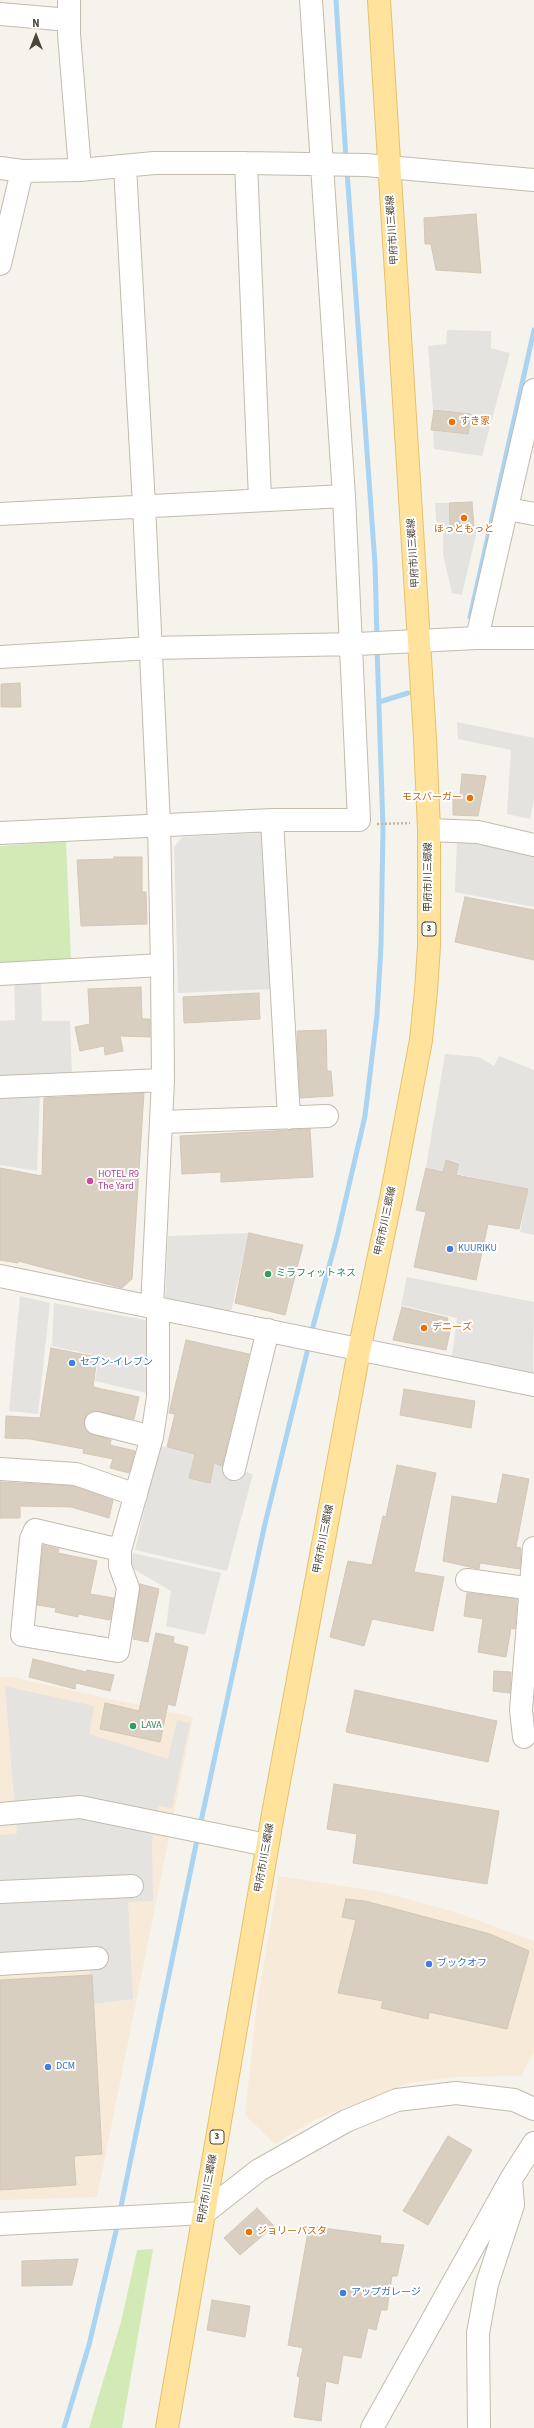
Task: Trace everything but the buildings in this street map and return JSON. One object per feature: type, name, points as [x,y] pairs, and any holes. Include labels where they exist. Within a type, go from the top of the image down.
[{"type":"main road","name":"甲府市川三郷線","points":[[167,2428],[268,1845],[359,1351],[391,1198],[421,1040],[429,946],[429,830],[420,640],[379,0]]},
{"type":"street","points":[[0,833],[158,824],[272,820],[359,820],[354,644],[324,165],[311,0]]},
{"type":"street","points":[[0,14],[69,10],[80,170]]},
{"type":"street","points":[[0,168],[22,171],[80,170],[154,163],[366,165],[534,180]]},
{"type":"street","points":[[246,163],[260,499]]},
{"type":"street","points":[[120,1550],[35,1530],[30,1539],[22,1635],[118,1651],[128,1588],[120,1566],[120,1550],[152,1437],[158,1397],[155,1308],[163,1080],[162,965],[158,824],[144,505],[124,167]]},
{"type":"street","points":[[0,264],[22,171]]},
{"type":"street","points":[[477,638],[508,509],[534,390]]},
{"type":"street","points":[[0,514],[144,505],[344,496]]},
{"type":"street","points":[[508,509],[534,514]]},
{"type":"street","points":[[0,657],[150,648],[354,644],[477,638],[534,638]]},
{"type":"street","points":[[272,820],[289,1118]]},
{"type":"street","points":[[429,830],[478,832],[534,845]]},
{"type":"street","points":[[0,974],[162,965]]},
{"type":"street","points":[[0,1087],[163,1080]]},
{"type":"street","points":[[161,1122],[327,1116]]},
{"type":"street","points":[[0,1276],[268,1330],[359,1351],[534,1385]]},
{"type":"street","points":[[234,1469],[268,1330]]},
{"type":"street","points":[[96,1423],[152,1437]]},
{"type":"street","points":[[0,1469],[76,1474],[136,1495]]},
{"type":"street","points":[[524,1736],[520,1710],[529,1667],[534,1548]]},
{"type":"street","points":[[467,1580],[532,1589]]},
{"type":"street","points":[[0,1814],[80,1807],[231,1839],[268,1845]]},
{"type":"street","points":[[0,1892],[132,1886]]},
{"type":"street","points":[[0,1964],[97,1958]]},
{"type":"street","points":[[0,2224],[204,2213],[266,2166],[346,2121],[397,2100],[456,2093],[514,2100],[534,2109]]},
{"type":"street","points":[[372,2428],[511,2179],[534,2143]]},
{"type":"street","points":[[479,2428],[478,2333],[486,2284],[513,2205],[511,2179]]},
{"type":"path","points":[[370,824],[405,823]]},
{"type":"shaded area","points":[[447,330],[491,331],[491,348],[510,353],[482,456],[434,449],[433,431],[468,434],[471,414],[433,409],[428,346],[446,344]]},
{"type":"shaded area","points":[[435,503],[448,503],[450,528],[478,526],[462,595],[452,593],[443,554],[443,533],[437,533]]},
{"type":"shaded area","points":[[457,722],[534,738],[534,800],[530,819],[507,814],[511,750],[458,739]]},
{"type":"shaded area","points":[[262,833],[270,989],[178,993],[174,847],[182,837]]},
{"type":"shaded area","points":[[457,838],[534,854],[534,907],[455,892]]},
{"type":"shaded area","points":[[41,979],[42,1021],[70,1021],[72,1074],[0,1079],[0,1021],[15,1020],[14,980]]},
{"type":"shaded area","points":[[445,1054],[479,1057],[494,1066],[499,1056],[534,1070],[534,1235],[520,1232],[528,1189],[457,1174],[460,1163],[446,1159],[443,1171],[426,1167]]},
{"type":"shaded area","points":[[40,1093],[37,1171],[0,1165],[0,1095]]},
{"type":"shaded area","points":[[249,1233],[231,1312],[165,1301],[168,1236]]},
{"type":"shaded area","points":[[407,1277],[534,1302],[533,1375],[452,1357],[457,1318],[401,1305]]},
{"type":"shaded area","points":[[20,1296],[50,1303],[38,1414],[9,1411]]},
{"type":"shaded area","points":[[54,1303],[150,1321],[151,1394],[95,1381],[99,1356],[52,1346]]},
{"type":"shaded area","points":[[159,1446],[195,1454],[189,1478],[210,1483],[214,1463],[253,1474],[227,1571],[135,1550]]},
{"type":"shaded area","points":[[133,1553],[221,1573],[205,1635],[166,1626],[171,1591],[130,1567]]},
{"type":"shaded area","points":[[0,1677],[11,1677],[193,1717],[97,2197],[0,2200]]},
{"type":"shaded area","points":[[5,1686],[94,1706],[89,1734],[168,1759],[177,1720],[190,1723],[172,1808],[159,1806],[152,1840],[153,1901],[128,1902],[133,1999],[94,2004],[88,1954],[0,1960],[0,1835],[17,1834]]},
{"type":"shaded area","points":[[279,1876],[382,1892],[455,1912],[534,1941],[534,2052],[521,2076],[455,2077],[409,2083],[316,2119],[275,2144],[245,2115],[257,2003]]},
{"type":"green space","points":[[66,841],[71,960],[0,964],[0,846]]},
{"type":"green space","points":[[153,2249],[122,2428],[89,2428],[121,2322],[137,2250]]},
{"type":"waterway","points":[[336,0],[346,159]]},
{"type":"waterway","points":[[347,171],[375,564],[377,638]]},
{"type":"waterway","points":[[470,617],[534,330]]},
{"type":"waterway","points":[[311,1334],[337,1237],[365,1116],[377,1015],[381,945],[383,828],[377,648]]},
{"type":"waterway","points":[[379,702],[408,693]]},
{"type":"waterway","points":[[200,1826],[264,1528],[309,1344]]},
{"type":"waterway","points":[[120,2211],[198,1835]]},
{"type":"waterway","points":[[64,2428],[89,2345],[118,2223]]},
{"type":"place","name":"すき家","points":[[452,422]]},
{"type":"place","name":"ほっともっと","points":[[464,518]]},
{"type":"place","name":"モスバーガー","points":[[470,798]]},
{"type":"place","name":"HOTEL R9 The Yard","points":[[90,1181]]},
{"type":"place","name":"KUURIKU","points":[[450,1249]]},
{"type":"place","name":"ミラフィットネス","points":[[268,1274]]},
{"type":"place","name":"デニーズ","points":[[424,1328]]},
{"type":"place","name":"セブン-イレブン","points":[[72,1363]]},
{"type":"place","name":"LAVA","points":[[133,1726]]},
{"type":"place","name":"ブックオフ","points":[[429,1964]]},
{"type":"place","name":"DCM","points":[[48,2067]]},
{"type":"place","name":"ジョリーパスタ","points":[[249,2232]]},
{"type":"place","name":"アップガレージ","points":[[343,2293]]}]
